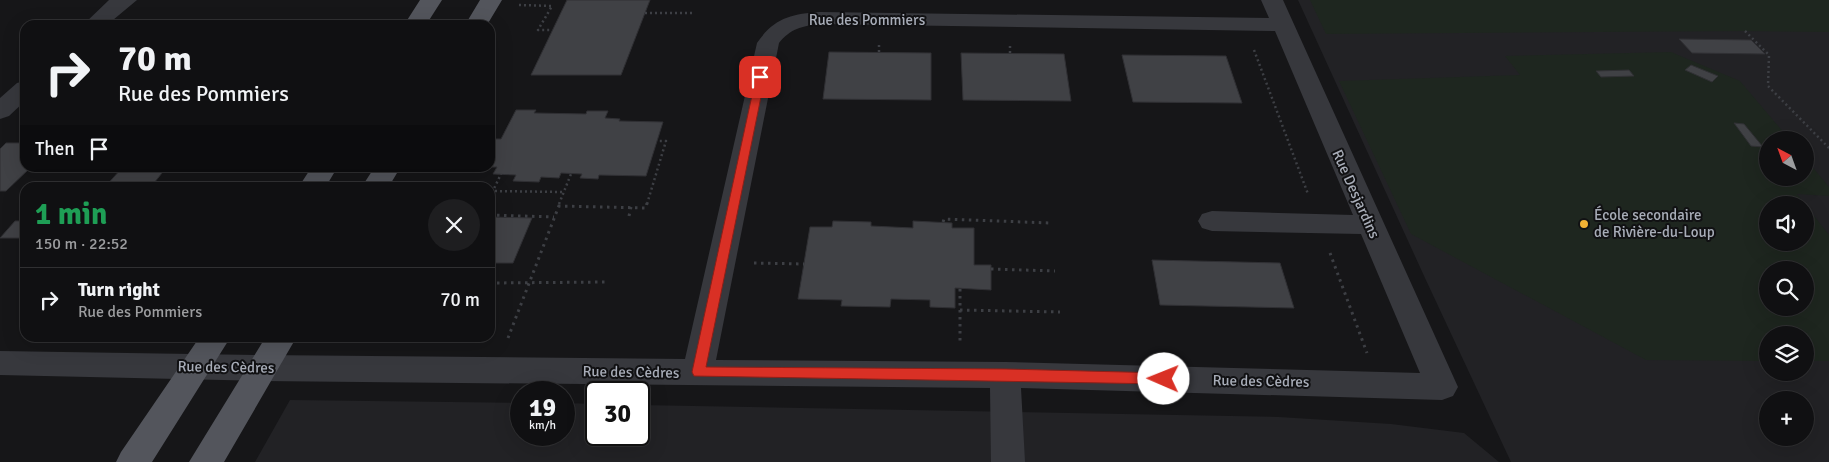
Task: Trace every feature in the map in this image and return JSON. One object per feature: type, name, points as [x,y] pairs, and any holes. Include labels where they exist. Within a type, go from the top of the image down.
[{"type":"main road","points":[[418,20],[431,0]]},
{"type":"main road","points":[[479,20],[491,0]]},
{"type":"main road","points":[[133,462],[212,342]]},
{"type":"main road","points":[[206,462],[278,342]]},
{"type":"street","points":[[100,20],[116,5],[126,0]]},
{"type":"street","name":"Rue Desjardins","points":[[1272,0],[1442,387]]},
{"type":"street","name":"Rue des Pommiers","points":[[698,372],[768,43],[776,31],[787,24],[798,20],[820,18],[1282,25]]},
{"type":"street","points":[[0,111],[20,93]]},
{"type":"street","points":[[1212,220],[1370,225]]},
{"type":"street","name":"Rue des Cèdres","points":[[0,363],[262,368],[1005,375],[1442,387]]},
{"type":"street","points":[[1005,375],[1008,462]]},
{"type":"path","points":[[515,5],[552,6],[538,30],[552,30]]},
{"type":"path","points":[[645,13],[695,13]]},
{"type":"path","points":[[1245,24],[1363,344]]},
{"type":"path","points":[[1745,31],[1769,56],[1768,86],[1829,148]]},
{"type":"path","points":[[558,206],[646,208],[666,141],[657,141]]},
{"type":"path","points":[[495,183],[500,174]]},
{"type":"path","points":[[506,343],[571,174]]},
{"type":"path","points":[[495,191],[564,192]]},
{"type":"path","points":[[629,216],[631,208]]},
{"type":"path","points":[[495,215],[554,217]]},
{"type":"path","points":[[943,222],[944,219],[1050,223]]},
{"type":"path","points":[[721,263],[804,264]]},
{"type":"path","points":[[991,269],[1055,271]]},
{"type":"path","points":[[495,283],[608,282]]},
{"type":"path","points":[[960,289],[961,352]]},
{"type":"path","points":[[960,310],[1060,312]]},
{"type":"shaded area","name":"École secondaire de Rivière-du-Loup","points":[[1298,0],[1829,0],[1829,462],[1511,462]]},
{"type":"shaded area","points":[[1310,0],[1829,0],[1829,32],[1326,34]]},
{"type":"shaded area","points":[[1671,52],[1740,81],[1782,131],[1759,131],[1759,186],[1814,186],[1814,169],[1829,187],[1829,196],[1797,194],[1799,196],[1759,196],[1759,251],[1814,251],[1814,216],[1829,235],[1829,361],[1814,361],[1814,326],[1759,326],[1759,361],[1646,360],[1411,234],[1339,81],[1520,75],[1505,56]]},
{"type":"shaded area","points":[[290,400],[510,403],[510,446],[575,446],[575,403],[585,404],[585,446],[650,446],[650,405],[1279,417],[1391,424],[1464,433],[1499,462],[255,462]]},
{"type":"building","points":[[567,0],[650,0],[621,75],[531,75]]},
{"type":"building","points":[[1679,39],[1751,40],[1765,54],[1692,53]]},
{"type":"building","points":[[829,52],[931,53],[931,100],[823,99]]},
{"type":"building","points":[[961,53],[1064,54],[1071,101],[963,100]]},
{"type":"building","points":[[1122,55],[1226,56],[1242,103],[1133,102]]},
{"type":"building","points":[[1691,65],[1718,76],[1712,82],[1685,70]]},
{"type":"building","points":[[1629,70],[1634,76],[1601,77],[1596,71]]},
{"type":"building","points":[[516,110],[536,110],[534,113],[586,114],[587,111],[608,111],[605,118],[620,119],[619,121],[663,122],[646,176],[599,175],[598,179],[580,178],[582,174],[561,173],[559,178],[541,177],[539,182],[513,181],[516,175],[493,174],[497,167],[495,167],[495,139],[501,139]]},
{"type":"building","points":[[1734,123],[1744,124],[1759,142],[1759,147],[1751,146]]},
{"type":"building","points":[[6,143],[20,143],[20,172],[26,172],[6,191],[0,191],[0,149]]},
{"type":"building","points":[[118,172],[163,172],[155,182],[109,182]]},
{"type":"building","points":[[495,217],[532,218],[513,263],[495,263]]},
{"type":"building","points":[[15,221],[20,221],[20,238],[0,238]]},
{"type":"building","points":[[833,221],[871,222],[871,226],[913,228],[913,221],[952,223],[952,228],[974,228],[974,265],[991,265],[991,290],[955,288],[955,308],[930,307],[930,300],[891,299],[890,307],[841,306],[842,300],[798,299],[810,227],[832,227]]},
{"type":"building","points":[[1152,260],[1280,263],[1294,308],[1160,305]]},
{"type":"place","name":"École secondaire de Rivière-du-Loup","points":[[1584,224]]},
{"type":"route","points":[[760,77],[698,372],[1005,375],[1164,379]]}]
